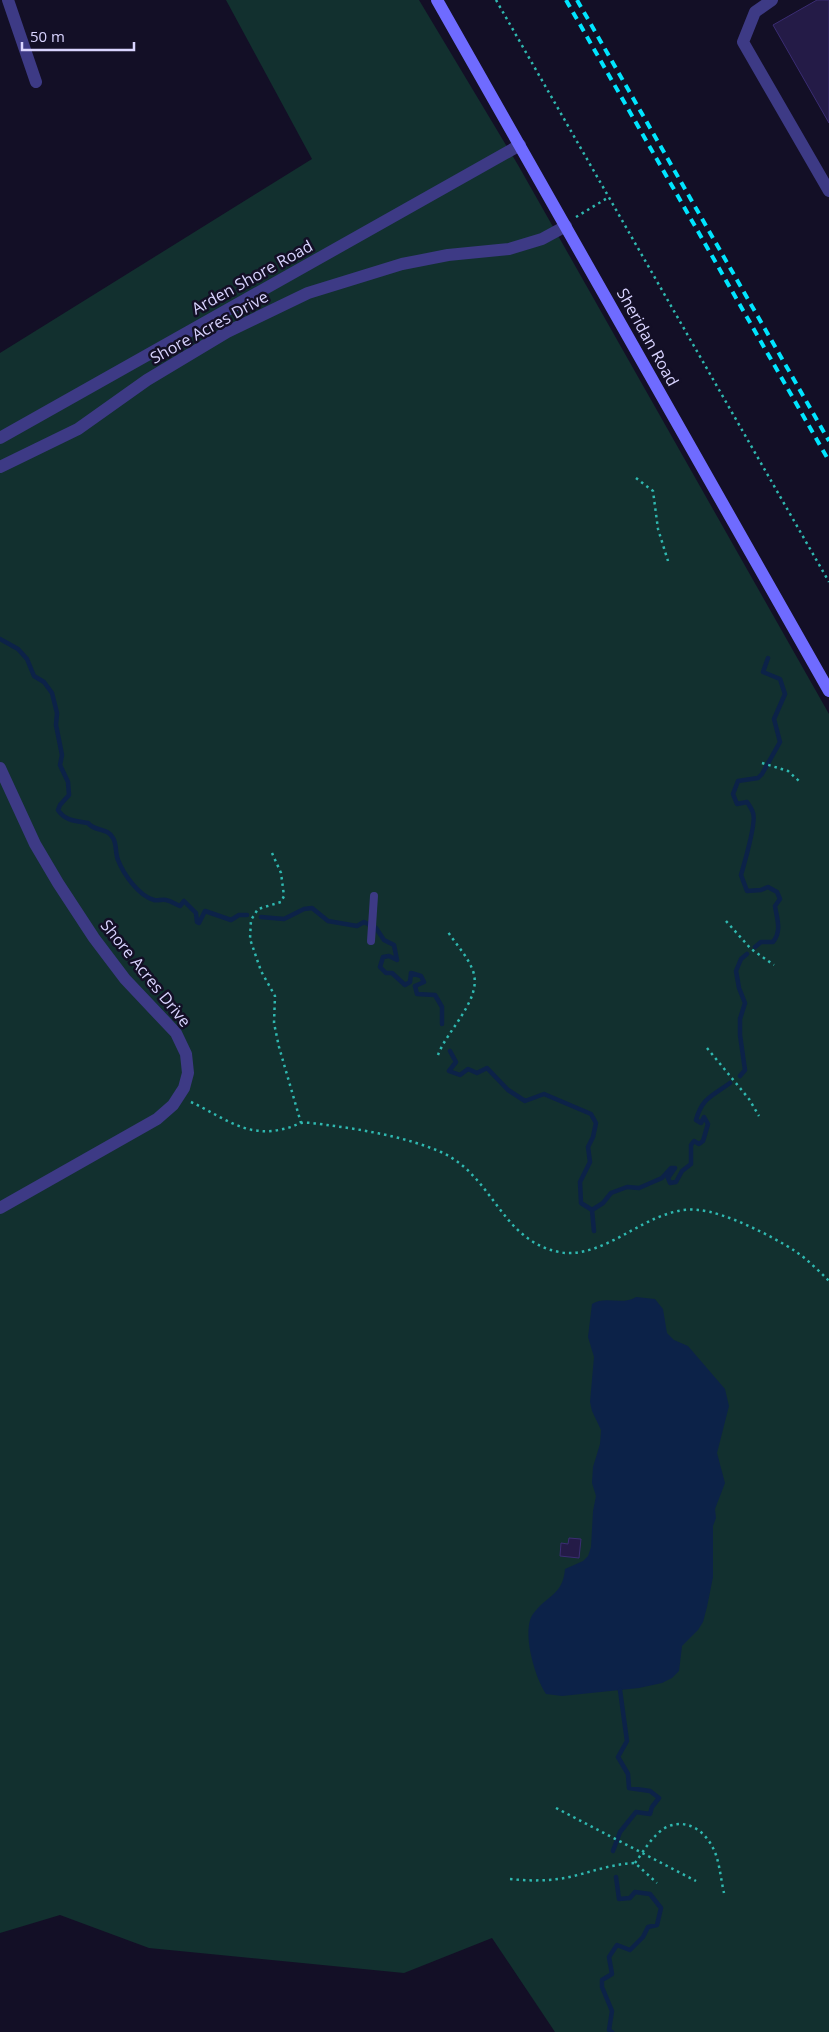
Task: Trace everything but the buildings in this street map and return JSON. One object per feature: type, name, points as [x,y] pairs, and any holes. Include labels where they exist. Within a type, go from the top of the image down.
[{"type":"main road","name":"Sheridan Road","points":[[437,0],[829,691]]},
{"type":"street","points":[[8,0],[36,82]]},
{"type":"street","points":[[772,0],[756,12],[743,42],[829,191]]},
{"type":"street","name":"Arden Shore Road","points":[[0,438],[520,145]]},
{"type":"street","name":"Shore Acres Drive","points":[[0,468],[78,429],[147,380],[228,332],[308,293],[402,264],[448,255],[508,249],[542,239],[566,226]]},
{"type":"street","name":"Shore Acres Drive","points":[[0,768],[35,844],[94,938],[125,979],[176,1033],[186,1054],[188,1073],[184,1088],[173,1105],[156,1119],[0,1208]]},
{"type":"lane","points":[[371,941],[374,896]]},
{"type":"path","points":[[496,0],[829,582]]},
{"type":"path","points":[[566,226],[581,213],[609,197]]},
{"type":"path","points":[[636,478],[653,492],[658,530],[668,561]]},
{"type":"path","points":[[762,763],[788,771],[799,781]]},
{"type":"path","points":[[272,853],[281,873],[284,896],[280,902],[258,909],[251,920],[250,939],[261,970],[275,996],[274,1024],[301,1123]]},
{"type":"path","points":[[726,921],[751,949],[774,965]]},
{"type":"path","points":[[438,1055],[442,1043],[458,1021],[473,994],[474,983],[473,972],[448,932]]},
{"type":"path","points":[[707,1048],[749,1099],[759,1116]]},
{"type":"path","points":[[179,1096],[244,1128],[260,1131],[276,1130],[301,1123],[342,1127],[424,1145],[444,1153],[460,1163],[475,1176],[511,1224],[524,1237],[542,1247],[561,1253],[595,1248],[654,1219],[679,1210],[698,1210],[718,1214],[777,1241],[797,1252],[829,1281]]},
{"type":"path","points":[[556,1808],[696,1881]]},
{"type":"path","points":[[635,1863],[655,1837],[668,1826],[682,1824],[698,1828],[708,1839],[716,1854],[724,1893]]},
{"type":"path","points":[[510,1879],[526,1881],[564,1878],[615,1864],[635,1863],[657,1883]]},
{"type":"green space","points":[[226,0],[419,0],[518,165],[829,714],[829,2032],[555,2032],[492,1938],[404,1973],[149,1948],[60,1915],[0,1933],[0,353],[312,159]]},
{"type":"water","points":[[636,1297],[655,1299],[663,1309],[667,1333],[674,1340],[688,1346],[725,1389],[729,1406],[717,1453],[725,1483],[715,1509],[713,1577],[707,1607],[703,1622],[698,1630],[682,1646],[679,1671],[672,1678],[662,1683],[639,1688],[562,1696],[546,1694],[538,1677],[531,1654],[528,1631],[530,1622],[538,1608],[558,1590],[564,1578],[565,1569],[583,1561],[588,1556],[591,1547],[593,1511],[596,1496],[592,1483],[593,1467],[600,1444],[601,1430],[590,1402],[594,1357],[588,1337],[592,1304],[602,1300],[625,1301]]},
{"type":"waterway","points":[[0,639],[18,649],[27,659],[34,676],[44,682],[52,693],[57,713],[56,725],[62,755],[60,765],[68,782],[69,795],[60,805],[58,810],[61,814],[71,820],[88,823],[94,828],[108,832],[113,838],[118,860],[124,872],[138,890],[148,898],[168,900],[180,906],[184,901],[196,913],[197,922],[199,923],[205,911],[231,920],[239,915],[247,915]]},
{"type":"waterway","points":[[755,947],[761,942],[773,942],[776,938],[778,925],[775,906],[780,899],[777,892],[768,887],[761,890],[747,891],[741,875],[750,843],[754,818],[747,802],[737,804],[733,794],[738,781],[758,778],[762,774],[780,742],[774,719],[785,694],[780,679],[763,672],[768,658]]},
{"type":"waterway","points":[[261,917],[284,919],[304,909],[312,908],[328,921],[357,926],[364,922],[376,928],[384,940],[394,945],[397,960],[389,956],[383,957],[380,967],[386,973],[392,973],[405,985],[410,982],[411,973],[421,976],[424,982],[415,986],[417,994],[435,995],[442,1007],[442,1024]]},
{"type":"waterway","points":[[740,1076],[745,1070],[740,1035],[740,1019],[745,1003],[739,988],[736,971],[741,959],[747,954]]},
{"type":"waterway","points":[[450,1051],[456,1062],[449,1071],[460,1075],[468,1069],[477,1073],[487,1068],[508,1090],[525,1101],[544,1094],[591,1114],[596,1123],[593,1137],[588,1147],[590,1162],[580,1182],[581,1203],[592,1210]]},
{"type":"waterway","points":[[592,1210],[603,1203],[611,1193],[627,1187],[639,1188],[662,1178],[671,1168],[675,1168],[668,1178],[670,1183],[676,1182],[682,1171],[691,1164],[691,1145],[694,1141],[699,1144],[703,1141],[708,1124],[704,1117],[701,1123],[696,1120],[701,1107],[709,1098],[730,1083]]},
{"type":"waterway","points":[[592,1210],[594,1231]]},
{"type":"waterway","points":[[613,1851],[620,1832],[636,1812],[650,1814],[652,1807],[659,1798],[650,1791],[629,1788],[628,1774],[618,1757],[627,1741],[620,1690]]},
{"type":"waterway","points":[[612,2032],[609,2030],[612,2011],[602,1987],[602,1980],[612,1974],[609,1957],[617,1945],[630,1950],[643,1937],[648,1927],[657,1925],[661,1908],[650,1894],[635,1892],[630,1898],[619,1899],[616,1877]]},
{"type":"railway","points":[[566,0],[829,461]]},
{"type":"railway","points":[[577,0],[829,441]]}]
